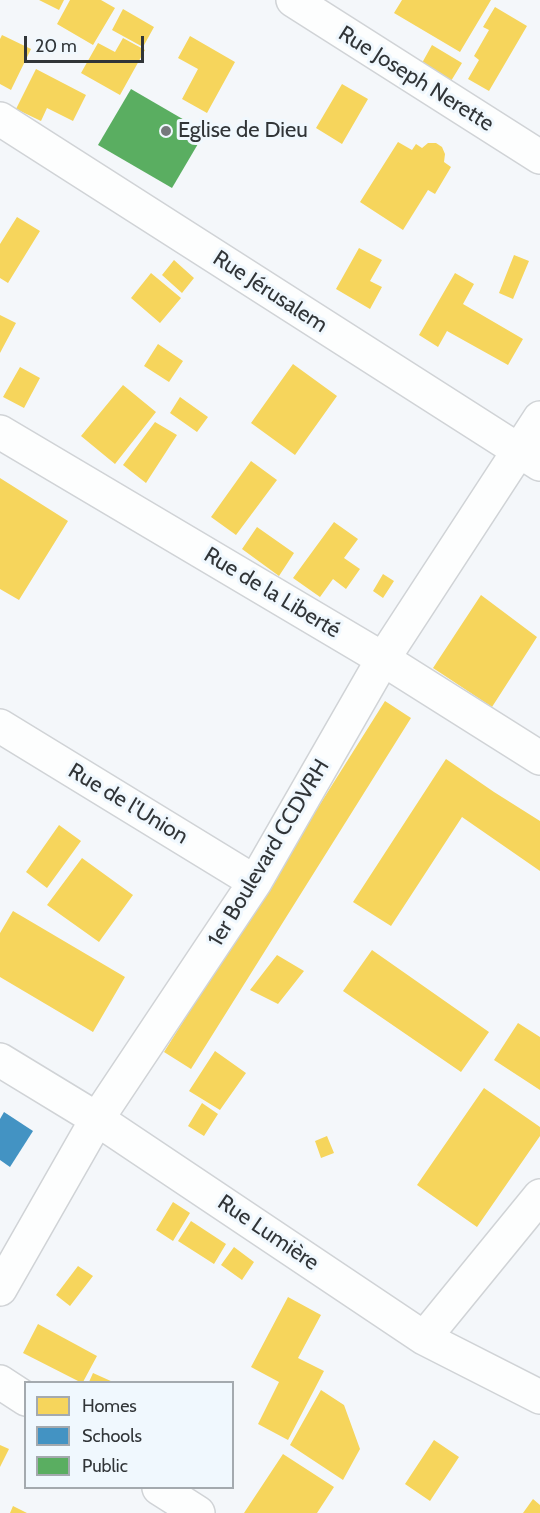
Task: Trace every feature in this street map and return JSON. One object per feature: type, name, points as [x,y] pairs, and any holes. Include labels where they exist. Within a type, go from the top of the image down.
[{"type":"street","name":"Rue Joseph Nerette","points":[[292,0],[540,157]]},
{"type":"street","name":"Rue Jérusalem","points":[[0,119],[530,458]]},
{"type":"street","name":"1er Boulevard CCDVRH","points":[[0,1289],[97,1119],[255,882],[383,658],[530,458],[540,418]]},
{"type":"street","name":"Rue de la Liberté","points":[[0,432],[383,658],[540,758]]},
{"type":"street","name":"Rue de l'Union","points":[[0,726],[255,882]]},
{"type":"street","name":"Rue Lumière","points":[[0,1060],[97,1119],[424,1338],[540,1397]]},
{"type":"street","points":[[424,1338],[540,1196]]},
{"type":"street","points":[[0,1382],[24,1398]]},
{"type":"street","points":[[161,1489],[198,1513]]},
{"type":"building: Homes","points":[[39,0],[64,0],[59,10]]},
{"type":"building: Homes","points":[[70,0],[101,0],[115,8],[93,45],[57,24]]},
{"type":"building: Homes","points":[[402,0],[491,0],[460,52],[394,13]]},
{"type":"building: Homes","points":[[495,7],[527,26],[489,91],[468,79],[479,60],[474,56],[489,30],[483,27]]},
{"type":"building: Homes","points":[[123,9],[154,27],[143,47],[112,30]]},
{"type":"building: Homes","points":[[2,35],[31,49],[11,90],[0,84],[0,39]]},
{"type":"building: Homes","points":[[190,36],[235,62],[207,113],[182,99],[198,69],[178,58]]},
{"type":"building: Homes","points":[[123,38],[145,50],[120,95],[81,73],[98,43],[115,52]]},
{"type":"building: Homes","points":[[432,45],[462,63],[451,81],[422,63]]},
{"type":"building: Homes","points":[[36,69],[86,95],[73,121],[47,108],[41,121],[16,109]]},
{"type":"building: Homes","points":[[342,84],[368,99],[342,144],[316,128]]},
{"type":"building: Homes","points":[[398,142],[412,150],[416,144],[422,148],[428,143],[436,143],[442,147],[445,154],[444,162],[451,167],[435,194],[428,190],[403,230],[360,202]]},
{"type":"building: Homes","points":[[17,217],[40,231],[8,283],[0,278],[0,244]]},
{"type":"building: Homes","points":[[359,248],[382,260],[370,281],[382,287],[370,309],[336,289]]},
{"type":"building: Homes","points":[[514,255],[529,261],[513,299],[499,293]]},
{"type":"building: Homes","points":[[174,260],[194,278],[182,293],[162,275]]},
{"type":"building: Homes","points":[[151,273],[181,298],[160,323],[131,298]]},
{"type":"building: Homes","points":[[455,273],[474,284],[463,304],[523,339],[508,365],[447,331],[438,347],[419,335]]},
{"type":"building: Homes","points":[[0,315],[16,323],[0,353]]},
{"type":"building: Homes","points":[[158,344],[183,361],[169,382],[144,366]]},
{"type":"building: Homes","points":[[293,364],[337,396],[295,455],[251,423]]},
{"type":"building: Homes","points":[[20,367],[40,378],[24,408],[3,397]]},
{"type":"building: Homes","points":[[123,385],[156,412],[115,464],[81,436]]},
{"type":"building: Homes","points":[[180,397],[208,417],[197,432],[170,413]]},
{"type":"building: Homes","points":[[155,422],[177,435],[146,483],[123,465]]},
{"type":"building: Homes","points":[[251,461],[277,480],[236,535],[211,517]]},
{"type":"building: Homes","points":[[0,478],[68,521],[19,600],[0,589]]},
{"type":"building: Homes","points":[[334,522],[358,539],[344,558],[360,569],[346,589],[333,579],[320,597],[293,578]]},
{"type":"building: Homes","points":[[257,527],[294,553],[279,576],[242,549]]},
{"type":"building: Homes","points":[[383,574],[394,581],[383,598],[373,591]]},
{"type":"building: Homes","points":[[481,595],[537,637],[492,707],[433,668]]},
{"type":"building: Homes","points":[[385,701],[411,718],[191,1069],[164,1052]]},
{"type":"building: Homes","points":[[446,759],[540,821],[540,871],[462,817],[391,926],[353,902]]},
{"type":"building: Homes","points":[[59,825],[81,841],[47,888],[26,872]]},
{"type":"building: Homes","points":[[82,858],[133,895],[99,942],[47,905]]},
{"type":"building: Homes","points":[[13,911],[125,977],[93,1032],[0,977],[0,933]]},
{"type":"building: Homes","points":[[372,950],[489,1032],[461,1072],[343,991]]},
{"type":"building: Homes","points":[[277,955],[304,971],[278,1004],[250,990]]},
{"type":"building: Homes","points":[[518,1023],[540,1037],[540,1090],[494,1060]]},
{"type":"building: Homes","points":[[215,1051],[246,1073],[220,1110],[189,1091]]},
{"type":"building: Homes","points":[[484,1088],[540,1127],[540,1136],[477,1227],[417,1185]]},
{"type":"building: Homes","points":[[202,1103],[218,1114],[204,1136],[188,1126]]},
{"type":"building: Homes","points":[[327,1136],[334,1153],[321,1158],[315,1141]]},
{"type":"building: Homes","points":[[173,1202],[190,1213],[173,1241],[156,1230]]},
{"type":"building: Homes","points":[[191,1221],[226,1244],[214,1264],[178,1241]]},
{"type":"building: Homes","points":[[234,1247],[254,1262],[242,1280],[221,1265]]},
{"type":"building: Homes","points":[[78,1266],[93,1276],[70,1306],[56,1295]]},
{"type":"building: Homes","points":[[288,1297],[321,1315],[298,1358],[324,1371],[288,1440],[258,1424],[279,1382],[251,1367]]},
{"type":"building: Homes","points":[[38,1324],[97,1356],[84,1381],[78,1381],[23,1353]]},
{"type":"building: Homes","points":[[93,1373],[111,1381],[89,1381]]},
{"type":"building: Homes","points":[[321,1390],[344,1405],[360,1449],[343,1480],[290,1445]]},
{"type":"building: Homes","points":[[434,1440],[459,1457],[430,1501],[405,1484]]},
{"type":"building: Homes","points":[[0,1445],[9,1449],[0,1467]]},
{"type":"building: Homes","points":[[283,1454],[334,1487],[317,1513],[244,1513]]},
{"type":"building: Homes","points":[[533,1499],[540,1505],[540,1513],[523,1513]]},
{"type":"building: Homes","points":[[13,1506],[27,1513],[10,1513]]},
{"type":"building: Schools","points":[[4,1112],[33,1131],[10,1167],[0,1160],[0,1119]]},
{"type":"building: Public","points":[[131,89],[205,132],[172,188],[98,145]]},
{"type":"place","name":"Eglise de Dieu","points":[[166,131]]}]
